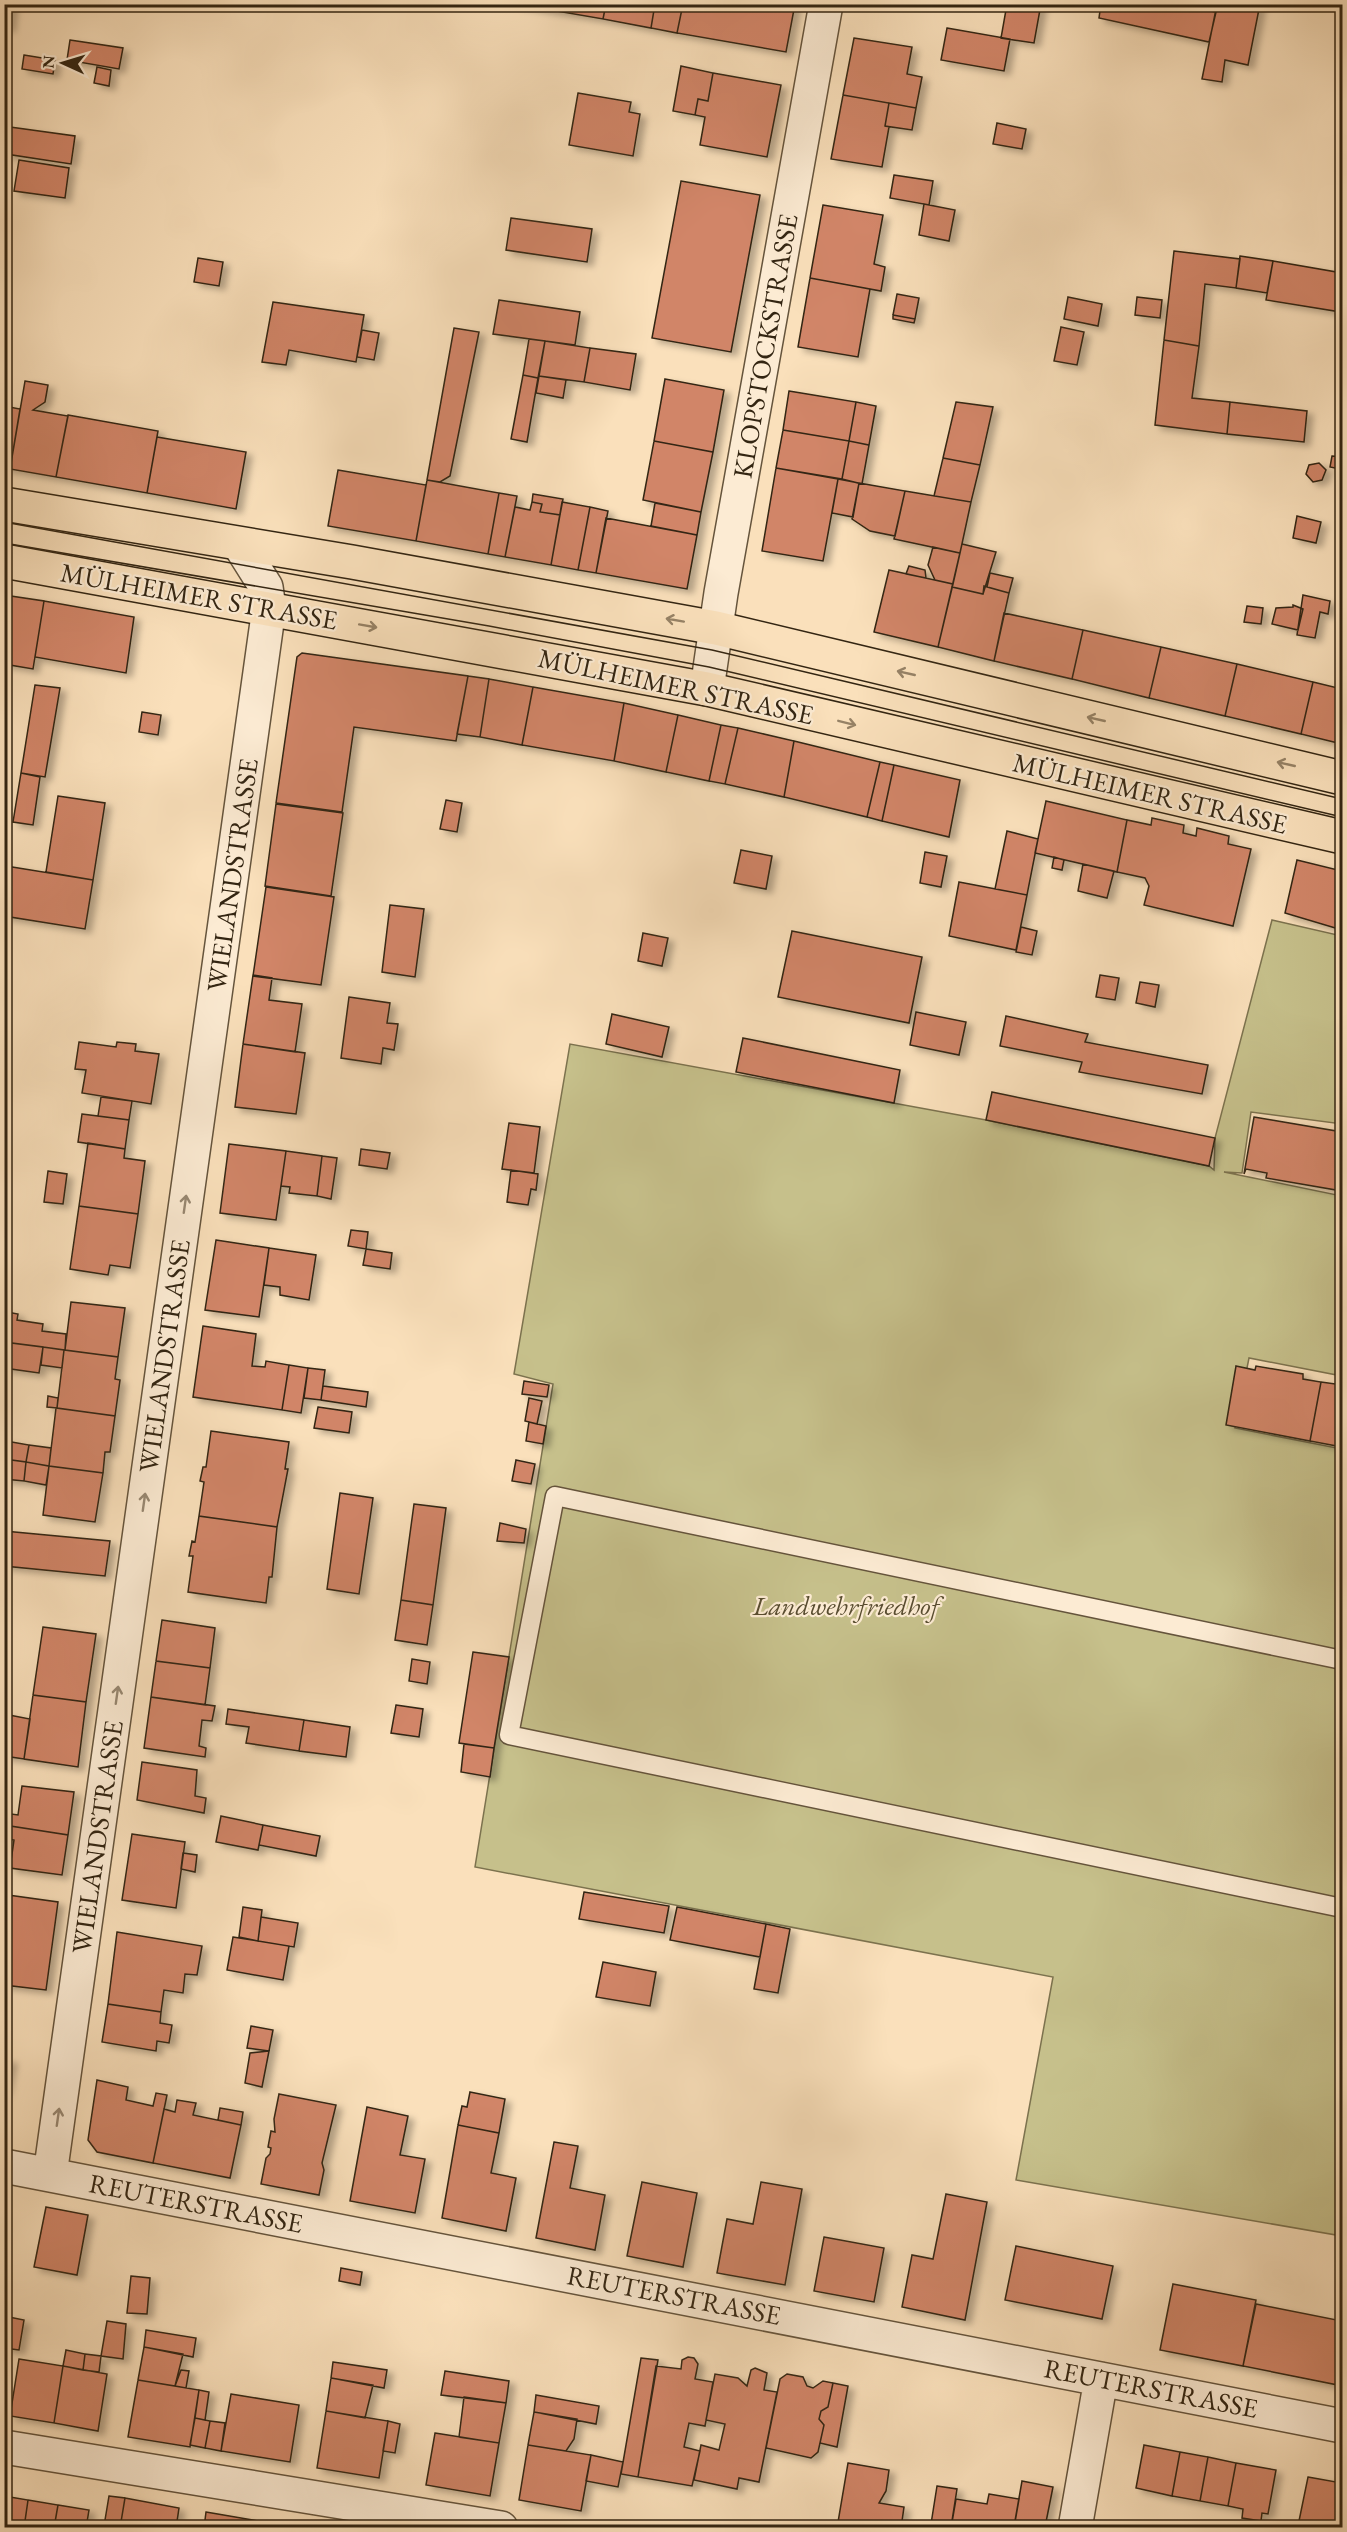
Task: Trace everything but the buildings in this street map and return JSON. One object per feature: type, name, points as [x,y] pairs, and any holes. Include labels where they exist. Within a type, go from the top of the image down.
[{"type":"main road","points":[[4,504],[716,628],[1342,778]]},
{"type":"main road","name":"MÜLHEIMER STRASSE","points":[[4,561],[707,689],[1342,837]]},
{"type":"street","name":"KLOPSTOCKSTRASSE","points":[[707,689],[826,4]]},
{"type":"street","name":"WIELANDSTRASSE","points":[[50,2175],[269,608],[266,587],[240,544]]},
{"type":"street","name":"REUTERSTRASSE","points":[[4,2166],[1342,2426]]},
{"type":"street","points":[[1075,2528],[1101,2379]]},
{"type":"street","points":[[4,2447],[501,2528]]},
{"type":"lane","points":[[1342,1660],[555,1496],[509,1735],[1342,1908]]},
{"type":"green space","name":"Landwehrfriedhof","points":[[1272,920],[1342,936],[1342,1124],[1251,1112],[1242,1173],[1224,1172],[1342,1196],[1342,1376],[1249,1358],[1235,1428],[1342,1449],[1342,2236],[1016,2180],[1053,1977],[475,1867],[553,1384],[514,1374],[570,1044],[986,1120],[1209,1166],[1214,1170],[1215,1138]]},
{"type":"tram line","points":[[4,522],[712,650],[1342,799]]},
{"type":"tram line","points":[[4,543],[489,626],[709,667],[1342,817]]}]
